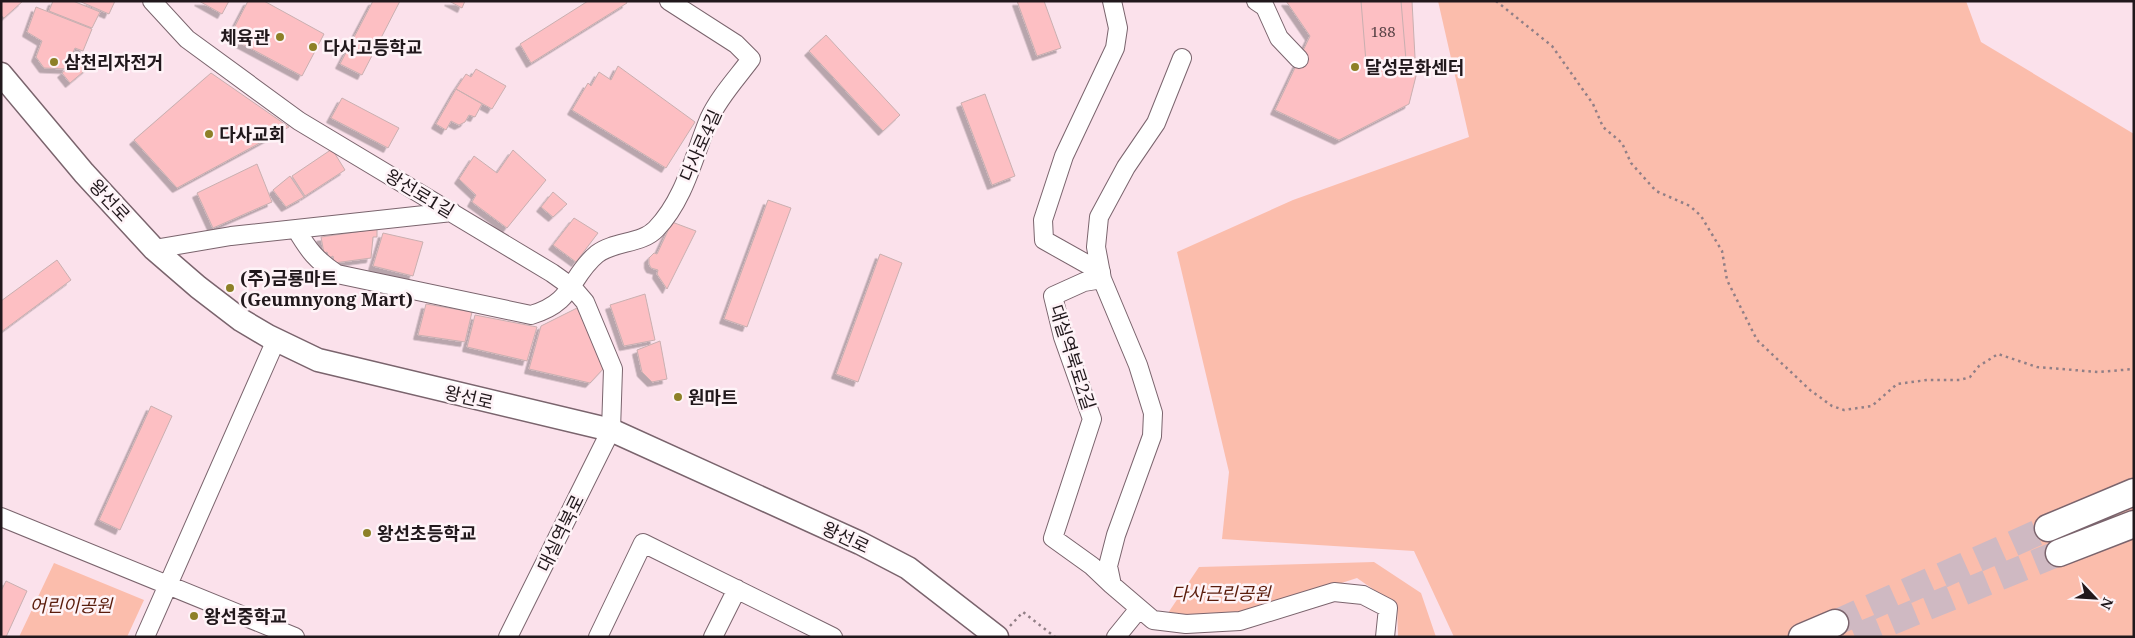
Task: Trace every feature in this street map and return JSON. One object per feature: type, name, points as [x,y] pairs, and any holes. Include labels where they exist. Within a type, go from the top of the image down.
[{"type":"highway","points":[[2048,528],[2134,492]]},
{"type":"highway","points":[[2059,553],[2134,524]]},
{"type":"highway","points":[[1802,637],[1835,623]]},
{"type":"main road","name":"왕선로","points":[[1,74],[84,173],[154,249],[205,293],[241,320],[276,340],[318,360],[611,430],[860,543],[908,568],[997,637]]},
{"type":"street","name":"왕선로1길","points":[[152,1],[187,39],[299,120],[452,212],[573,288],[584,302],[613,369],[611,430]]},
{"type":"street","name":"다사로4길","points":[[573,288],[586,266],[598,254],[615,245],[655,231],[666,217],[691,170],[710,118],[751,60],[736,44],[668,1]]},
{"type":"street","points":[[1102,275],[1044,240],[1043,220],[1064,156],[1115,48],[1118,28],[1112,1]]},
{"type":"street","points":[[1256,1],[1266,7],[1279,38],[1299,59]]},
{"type":"street","points":[[1112,585],[1108,566],[1116,535],[1152,436],[1153,414],[1138,365],[1102,275],[1096,248],[1099,217],[1126,167],[1156,123],[1182,58]]},
{"type":"street","points":[[154,249],[231,236],[452,212]]},
{"type":"street","points":[[296,229],[308,251],[318,262],[337,274],[356,279],[532,314],[558,303],[573,288]]},
{"type":"street","name":"대실역북로2길","points":[[1102,275],[1053,296],[1063,336],[1092,418],[1053,538],[1092,566],[1138,610],[1153,620],[1186,624],[1240,621],[1334,592],[1363,595],[1388,608],[1385,637]]},
{"type":"street","points":[[145,637],[276,340]]},
{"type":"street","name":"대실역북로","points":[[508,637],[611,430]]},
{"type":"street","points":[[1,517],[296,637]]},
{"type":"street","points":[[598,637],[643,543],[832,637]]},
{"type":"street","points":[[713,637],[737,589]]},
{"type":"street","points":[[1116,637],[1138,610]]},
{"type":"path","points":[[1496,1],[1552,46],[1592,104],[1603,127],[1622,143],[1631,163],[1656,191],[1690,206],[1700,216],[1722,251],[1726,280],[1757,340],[1810,390],[1832,406],[1844,410],[1872,406],[1897,384],[1927,380],[1960,380],[1970,377],[1979,366],[1998,354],[2037,368],[2098,372],[2134,369]]},
{"type":"path","points":[[1023,612],[1055,637]]},
{"type":"green space","points":[[1438,1],[1966,1],[1981,42],[2134,134],[2134,637],[1454,637],[1414,551],[1222,539],[1229,472],[1177,252],[1293,200],[1469,137]]},
{"type":"green space","name":"다사근린공원","points":[[1374,562],[1421,593],[1436,637],[1398,637],[1397,606],[1357,578],[1227,620],[1164,619],[1199,567]]},
{"type":"green space","name":"어린이공원","points":[[54,563],[144,600],[127,637],[19,637]]},
{"type":"building","points":[[1,1],[23,1],[4,18],[1,15]]},
{"type":"building","points":[[53,1],[73,1],[100,12],[92,28],[49,11]]},
{"type":"building","points":[[79,1],[115,1],[109,14]]},
{"type":"building","points":[[199,1],[229,1],[222,14]]},
{"type":"building","name":"체육관","points":[[248,1],[264,1],[324,34],[302,76],[235,40],[240,31],[234,28]]},
{"type":"building","points":[[373,1],[400,1],[362,75],[340,64]]},
{"type":"building","points":[[449,1],[465,1],[462,8]]},
{"type":"building","points":[[588,1],[626,1],[627,3],[531,63],[520,44]]},
{"type":"building","points":[[1017,1],[1044,1],[1061,48],[1037,56]]},
{"type":"building","name":"달성문화센터","points":[[1286,1],[1412,1],[1416,76],[1409,104],[1339,140],[1275,110],[1310,36]]},
{"type":"building","points":[[1361,1],[1401,1],[1407,72],[1366,62]]},
{"type":"building","points":[[36,7],[92,29],[83,51],[75,48],[66,69],[44,68],[36,57],[42,41],[27,32]]},
{"type":"building","points":[[826,35],[900,115],[883,131],[809,51]]},
{"type":"building","points":[[82,56],[89,67],[70,83],[62,73]]},
{"type":"building","points":[[618,66],[695,122],[666,168],[572,110],[588,83],[591,86],[599,72],[611,80]]},
{"type":"building","points":[[476,69],[506,86],[492,109],[456,89],[466,74],[471,77]]},
{"type":"building","name":"다사교회","points":[[211,73],[289,127],[177,188],[134,140]]},
{"type":"building","points":[[456,89],[482,104],[475,117],[469,115],[465,122],[459,125],[451,121],[446,130],[436,124]]},
{"type":"building","points":[[985,94],[1015,176],[992,185],[961,103]]},
{"type":"building","points":[[342,98],[399,128],[388,148],[331,118]]},
{"type":"building","points":[[332,149],[345,170],[305,196],[292,176]]},
{"type":"building","points":[[513,150],[546,180],[507,228],[472,202],[476,195],[459,179],[474,156],[497,173]]},
{"type":"building","points":[[257,164],[272,202],[213,228],[197,193]]},
{"type":"building","points":[[290,176],[304,197],[286,207],[273,190]]},
{"type":"building","points":[[553,192],[567,204],[553,217],[541,207]]},
{"type":"building","points":[[768,200],[791,208],[747,327],[724,319]]},
{"type":"building","points":[[574,218],[598,233],[576,262],[553,245]]},
{"type":"building","points":[[672,222],[696,231],[667,289],[657,274],[658,270],[651,268],[649,258],[654,253],[657,254]]},
{"type":"building","points":[[377,229],[377,237],[373,237],[371,258],[334,263],[333,256],[329,258],[327,252],[324,253],[321,237]]},
{"type":"building","points":[[383,233],[423,242],[413,276],[373,266]]},
{"type":"building","points":[[880,254],[902,263],[858,382],[836,374]]},
{"type":"building","points":[[57,260],[71,280],[1,332],[1,301]]},
{"type":"building","points":[[645,294],[655,340],[624,346],[610,305]]},
{"type":"building","points":[[426,304],[472,312],[465,342],[418,335]]},
{"type":"building","points":[[577,308],[605,367],[590,383],[529,369],[541,326]]},
{"type":"building","points":[[475,315],[537,327],[527,361],[467,347]]},
{"type":"building","points":[[660,341],[667,379],[652,382],[642,372],[637,350]]},
{"type":"building","points":[[151,406],[172,416],[120,530],[99,520]]},
{"type":"building","points":[[6,581],[27,591],[6,637],[1,637],[1,591]]},
{"type":"tunnel","points":[[1835,623],[2048,528]]},
{"type":"tunnel","points":[[1855,637],[2059,553]]},
{"type":"place","name":"체육관","points":[[280,37]]},
{"type":"place","name":"다사고등학교","points":[[313,47]]},
{"type":"place","name":"삼천리자전거","points":[[54,62]]},
{"type":"place","name":"달성문화센터","points":[[1355,67]]},
{"type":"place","name":"다사교회","points":[[209,134]]},
{"type":"place","name":"(주)금룡마트 (Geumnyong Mart)","points":[[230,288]]},
{"type":"place","name":"원마트","points":[[678,397]]},
{"type":"place","name":"왕선초등학교","points":[[367,533]]},
{"type":"place","name":"왕선중학교","points":[[194,616]]}]
